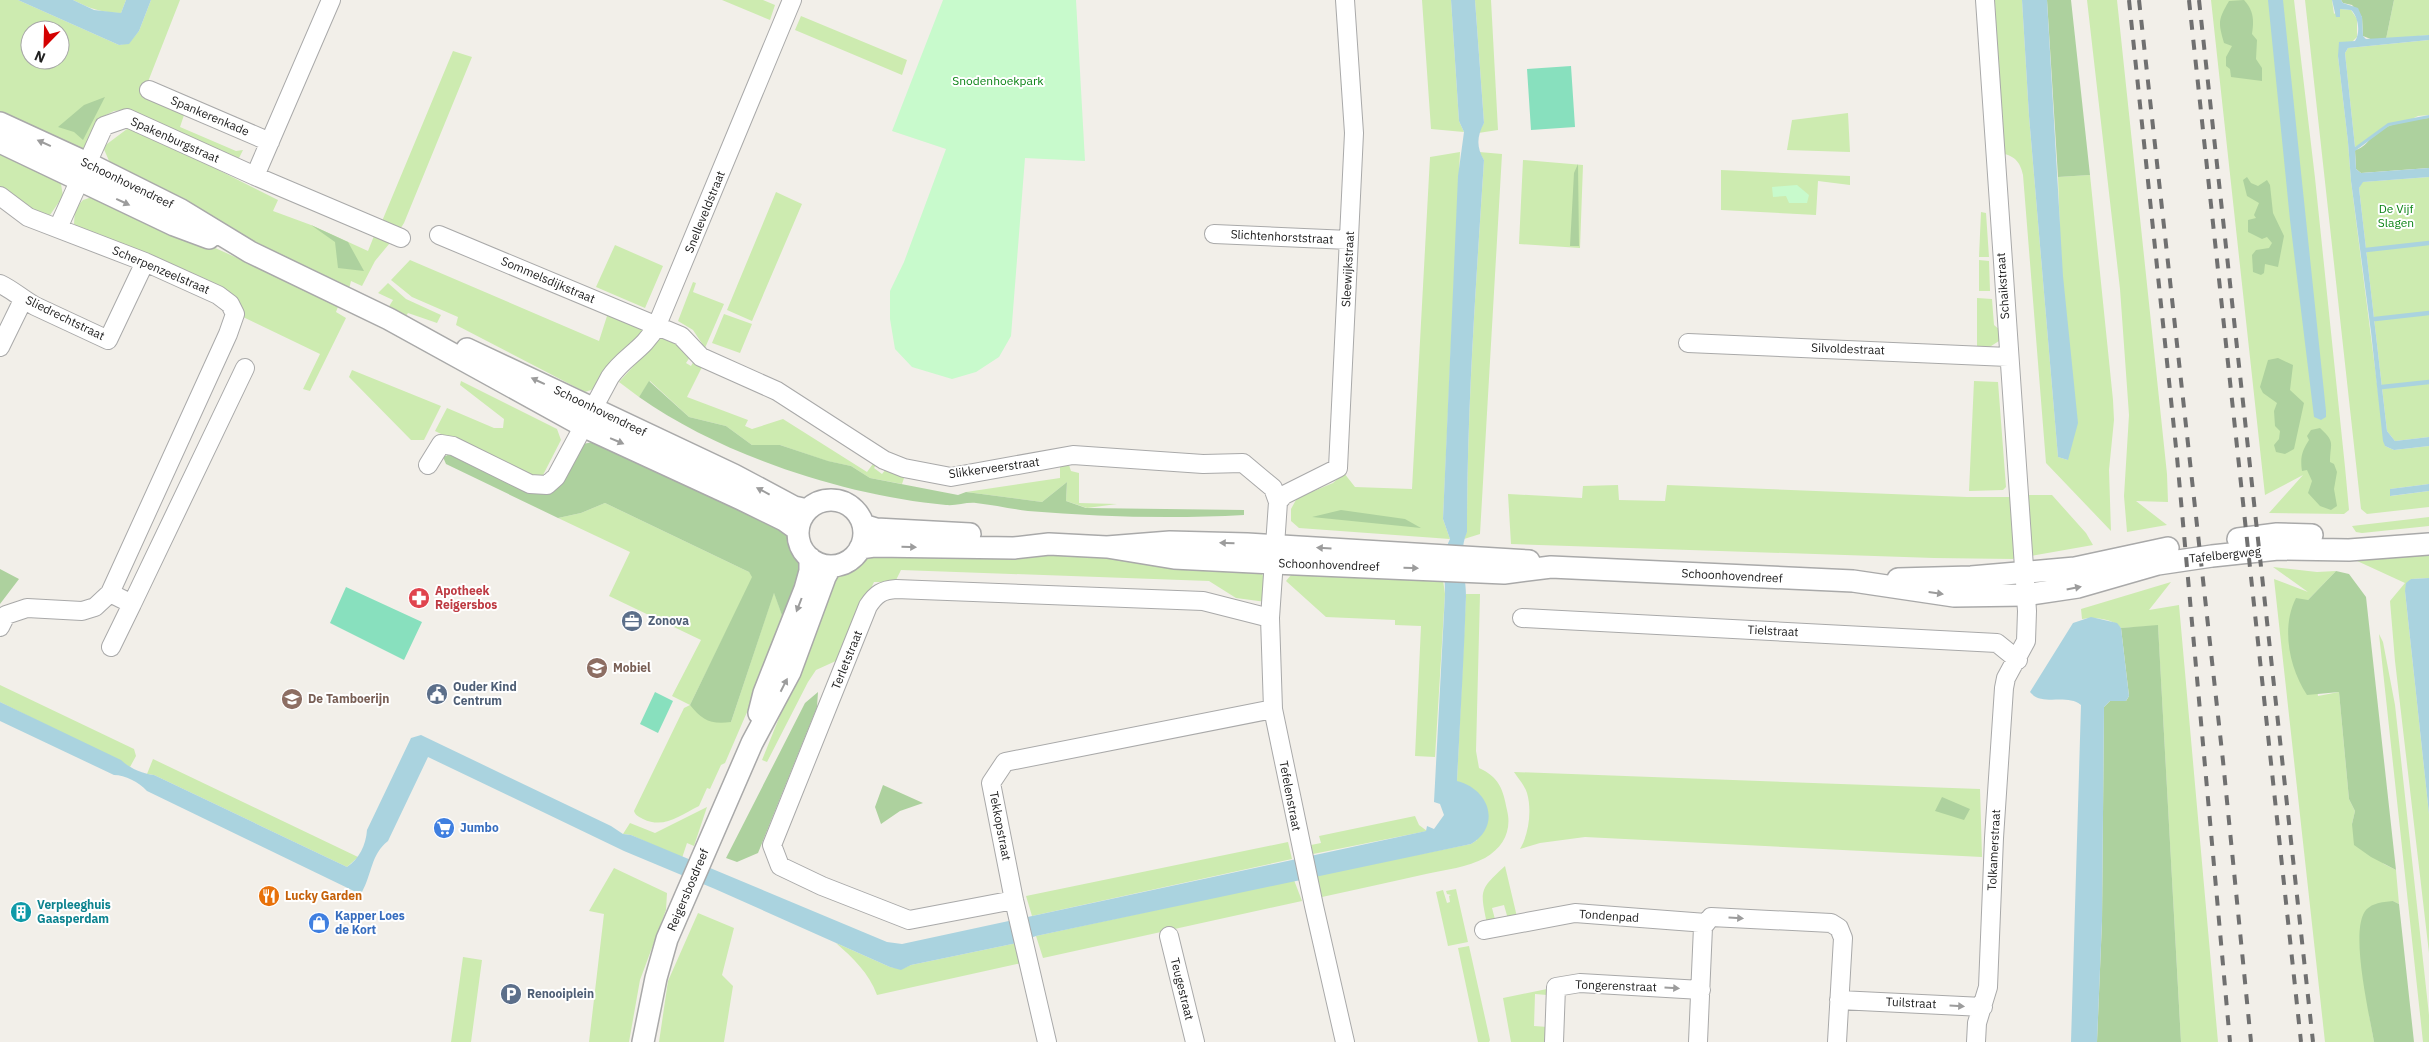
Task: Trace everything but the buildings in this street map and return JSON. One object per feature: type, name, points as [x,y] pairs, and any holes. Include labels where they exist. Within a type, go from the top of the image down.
[{"type":"street","points":[[254,176],[331,0]]},
{"type":"street","name":"Snelleveldstraat","points":[[428,465],[442,444],[530,484],[547,485],[556,477],[615,370],[647,343],[657,325],[792,0]]},
{"type":"street","name":"Sleewijkstraat","points":[[1278,502],[1284,495],[1338,468],[1354,133],[1345,0]]},
{"type":"street","name":"Schaikstraat","points":[[1985,0],[2008,357],[2026,595]]},
{"type":"street","name":"Spankerenkade","points":[[149,90],[270,142]]},
{"type":"street","name":"Spakenburgstraat","points":[[58,228],[104,126],[127,118],[254,176],[401,238]]},
{"type":"street","name":"Schoonhovendreef","points":[[0,123],[83,172]]},
{"type":"street","name":"Schoonhovendreef","points":[[0,142],[181,210],[250,252],[589,417],[740,499],[784,520],[798,530]]},
{"type":"street","name":"Scherpenzeelstraat","points":[[0,196],[28,217],[145,262],[218,295],[230,304],[235,314],[228,334],[110,593],[95,607],[82,611],[27,608],[6,615],[0,627]]},
{"type":"street","name":"Sommelsdijkstraat","points":[[439,234],[644,322],[657,325]]},
{"type":"street","name":"Slichtenhorststraat","points":[[1214,234],[1349,240]]},
{"type":"street","name":"Sliedrechtstraat","points":[[0,284],[17,292],[24,300],[108,340],[145,262]]},
{"type":"street","points":[[0,346],[24,300]]},
{"type":"street","name":"Slikkerveerstraat","points":[[657,325],[681,336],[701,356],[777,391],[884,460],[904,468],[951,477],[1073,456],[1204,464],[1243,463],[1273,488],[1278,502]]},
{"type":"street","name":"Silvoldestraat","points":[[1688,343],[2008,357]]},
{"type":"street","points":[[111,647],[244,368]]},
{"type":"street","points":[[190,417],[215,430]]},
{"type":"street","name":"Schoonhovendreef","points":[[589,417],[734,475],[794,507],[807,510]]},
{"type":"street","points":[[161,480],[186,491]]},
{"type":"street","points":[[840,501],[850,506],[858,514],[863,525],[864,537],[860,548],[853,558],[843,564],[831,566],[820,564],[810,558],[803,550],[798,530],[801,519],[807,510],[822,502],[840,501]]},
{"type":"street","points":[[1275,555],[1278,502]]},
{"type":"street","name":"Schoonhovendreef","points":[[863,525],[876,529],[1016,537],[1050,544],[1107,547],[1170,542],[1275,555],[1474,564],[1524,560],[1551,567],[1853,581],[1971,576],[2024,571]]},
{"type":"street","name":"Tafelbergweg","points":[[2024,571],[2075,568],[2156,550],[2277,534],[2341,536],[2429,530]]},
{"type":"street","name":"Schoonhovendreef","points":[[860,548],[874,546],[1014,548],[1050,544]]},
{"type":"street","name":"Tafelbergweg","points":[[2026,595],[2078,587],[2158,564],[2212,556],[2278,550],[2349,550],[2429,544]]},
{"type":"street","name":"Tefelenstraat","points":[[1275,555],[1270,618],[1273,709],[1302,853],[1345,1042]]},
{"type":"street","name":"Reigersbosdreef","points":[[752,743],[764,694],[806,589],[810,571],[810,558]]},
{"type":"street","name":"Reigersbosdreef","points":[[643,1042],[656,978],[680,910],[752,743],[790,672],[825,577],[831,566]]},
{"type":"street","name":"Schoonhovendreef","points":[[1853,581],[1954,596],[2026,595]]},
{"type":"street","name":"Terletstraat","points":[[1017,907],[909,920],[822,886],[780,866],[772,844],[868,606],[874,597],[883,590],[896,589],[1203,601],[1270,618]]},
{"type":"street","points":[[110,593],[132,604]]},
{"type":"street","name":"Tolkamerstraat","points":[[1976,1042],[1977,1023],[1988,988],[1994,828],[2004,688],[2006,678],[2018,660],[2026,641],[2026,595]]},
{"type":"street","name":"Tielstraat","points":[[1522,618],[1997,643],[2018,660]]},
{"type":"street","name":"Tekkopstraat","points":[[1047,1042],[992,783],[1005,762],[1273,709]]},
{"type":"street","name":"Tondenpad","points":[[1484,930],[1575,913],[1706,923],[1711,917],[1831,923],[1839,928],[1843,938],[1839,1000]]},
{"type":"street","points":[[1698,1042],[1703,927],[1706,923]]},
{"type":"street","name":"Teugestraat","points":[[1169,936],[1195,1042]]},
{"type":"street","name":"Tongerenstraat","points":[[1554,1042],[1556,987],[1580,983],[1701,990]]},
{"type":"street","points":[[1837,1042],[1839,1000]]},
{"type":"street","name":"Tuilstraat","points":[[1839,1000],[1983,1007]]},
{"type":"green space","points":[[0,0],[18,0],[63,20],[20,20],[20,70],[70,70],[70,23],[119,45],[129,43],[139,31],[151,0],[180,0],[142,97],[184,115],[180,127],[236,151],[243,150],[237,162],[126,110],[114,111],[104,116],[93,146],[75,152],[0,119]]},
{"type":"green space","points":[[73,0],[126,0],[121,13],[96,10]]},
{"type":"green space","points":[[722,0],[763,0],[775,5],[770,20]]},
{"type":"green space","name":"Snodenhoekpark","points":[[943,0],[1076,0],[1085,161],[1025,158],[1011,336],[999,357],[976,372],[952,379],[912,367],[895,349],[890,319],[890,291],[904,262],[946,149],[892,131]]},
{"type":"green space","points":[[1422,0],[1451,0],[1459,121],[1464,132],[1431,129]]},
{"type":"green space","points":[[1475,0],[1491,0],[1498,130],[1478,133],[1484,123]]},
{"type":"green space","points":[[1995,0],[2022,0],[2029,116],[2058,457],[2068,460],[2058,177],[2090,175],[2113,400],[2114,420],[2109,470],[2111,531],[2046,463],[2023,175],[2016,160],[2009,155],[1999,153]]},
{"type":"green space","points":[[2047,0],[2071,0],[2090,175],[2058,177]]},
{"type":"green space","points":[[2087,0],[2117,0],[2167,474],[2168,502],[2136,501],[2167,525],[2127,532],[2124,496],[2129,415],[2120,289]]},
{"type":"green space","points":[[2211,0],[2294,0],[2315,178],[2345,467],[2349,510],[2344,514],[2269,513],[2303,475],[2265,495]]},
{"type":"green space","points":[[2244,0],[2253,16],[2252,34],[2257,40],[2256,59],[2262,68],[2262,81],[2231,77],[2230,69],[2226,66],[2226,57],[2232,46],[2224,43],[2220,25],[2221,17],[2229,1]]},
{"type":"green space","points":[[2305,0],[2332,0],[2334,14],[2340,9],[2351,10],[2357,19],[2357,37],[2338,56],[2351,181],[2385,446],[2394,450],[2429,446],[2429,484],[2390,489],[2391,496],[2429,491],[2429,507],[2367,514],[2361,509]]},
{"type":"green space","points":[[2341,0],[2394,0],[2386,39],[2373,40],[2363,36],[2362,17],[2352,5],[2343,3]]},
{"type":"green space","points":[[2394,0],[2429,0],[2429,35],[2386,39]]},
{"type":"green space","points":[[801,16],[907,60],[902,75],[795,30]]},
{"type":"green space","points":[[2429,40],[2429,115],[2418,116],[2355,147],[2345,53],[2348,48]]},
{"type":"green space","points":[[453,51],[472,57],[404,223],[397,234],[380,226]]},
{"type":"green space","points":[[1571,66],[1575,127],[1531,130],[1527,69]]},
{"type":"green space","points":[[105,97],[83,140],[74,132],[58,127],[84,105]]},
{"type":"green space","points":[[1848,113],[1850,152],[1787,150],[1792,120]]},
{"type":"green space","points":[[2429,118],[2429,168],[2361,173],[2356,169],[2355,150],[2364,145],[2376,133],[2402,122]]},
{"type":"green space","points":[[131,126],[278,200],[273,211],[311,225],[368,251],[376,231],[394,238],[375,261],[362,286],[351,281],[349,289],[290,262],[113,170],[103,147]]},
{"type":"green space","points":[[0,148],[60,178],[63,196],[48,218],[30,209],[0,189]]},
{"type":"green space","points":[[1460,152],[1443,519],[1450,539],[1299,528],[1291,521],[1291,509],[1297,498],[1333,483],[1344,473],[1355,487],[1412,489],[1430,157]]},
{"type":"green space","points":[[1479,152],[1502,154],[1480,534],[1464,539],[1467,531],[1470,392],[1484,160]]},
{"type":"green space","points":[[1523,160],[1583,165],[1580,248],[1519,244]]},
{"type":"green space","points":[[1578,164],[1579,246],[1570,246],[1574,173]]},
{"type":"green space","points":[[1721,170],[1850,176],[1850,185],[1818,181],[1816,215],[1721,210]]},
{"type":"green space","points":[[2247,177],[2251,183],[2258,186],[2267,180],[2270,185],[2273,213],[2284,236],[2278,267],[2265,264],[2264,273],[2261,275],[2253,272],[2252,255],[2256,250],[2269,248],[2272,243],[2267,237],[2262,239],[2248,232],[2248,220],[2256,218],[2254,215],[2259,203],[2247,196],[2243,180]]},
{"type":"green space","name":"De Vijf Slagen","points":[[2429,177],[2429,437],[2395,441],[2387,431],[2359,188],[2362,182]]},
{"type":"green space","points":[[1797,185],[1809,195],[1807,203],[1789,203],[1786,196],[1773,197],[1772,187]]},
{"type":"green space","points":[[776,192],[802,204],[752,321],[727,310]]},
{"type":"green space","points":[[98,195],[339,304],[336,312],[346,318],[310,391],[303,389],[320,354],[239,315],[86,234],[74,224],[75,209],[83,200]]},
{"type":"green space","points":[[1981,212],[1986,213],[1989,257],[1979,257]]},
{"type":"green space","points":[[311,225],[348,242],[364,271],[338,268],[335,242]]},
{"type":"green space","points":[[615,245],[663,266],[645,308],[596,287]]},
{"type":"green space","points":[[410,260],[599,341],[607,316],[598,311],[599,309],[642,329],[644,338],[597,388],[585,392],[456,325],[458,317],[412,297],[391,280]]},
{"type":"green space","points":[[1979,260],[1989,261],[1990,291],[1979,291]]},
{"type":"green space","points":[[693,282],[696,283],[693,292],[724,304],[705,348],[693,330],[678,321]]},
{"type":"green space","points":[[388,283],[406,299],[441,315],[437,323],[408,313],[406,316],[388,308],[393,300],[378,293]]},
{"type":"green space","points":[[1977,298],[1992,299],[1994,325],[2001,331],[1999,341],[1988,348],[1977,346]]},
{"type":"green space","points":[[724,314],[752,324],[740,353],[712,343]]},
{"type":"green space","points":[[660,337],[673,338],[690,357],[686,363],[691,366],[695,359],[703,365],[687,397],[748,420],[745,426],[752,429],[783,419],[867,472],[875,461],[878,462],[874,468],[882,474],[886,469],[905,475],[902,484],[870,478],[851,466],[827,461],[780,445],[752,445],[726,426],[689,417],[650,381],[639,397],[619,382]]},
{"type":"green space","points":[[2278,358],[2293,365],[2290,390],[2304,403],[2294,449],[2285,454],[2276,452],[2274,445],[2279,439],[2280,431],[2275,426],[2274,411],[2277,403],[2263,393],[2260,387],[2268,360]]},
{"type":"green space","points":[[352,370],[441,406],[424,440],[411,440],[349,377]]},
{"type":"green space","points":[[461,381],[557,429],[561,440],[542,477],[529,477],[435,431],[447,408],[494,428],[503,428],[504,419],[460,385]]},
{"type":"green space","points":[[649,381],[689,417],[726,426],[752,445],[780,445],[828,461],[851,466],[870,478],[958,495],[966,492],[1042,502],[1067,482],[1066,501],[1086,508],[1244,510],[1244,515],[1136,517],[1082,515],[1028,511],[976,503],[946,505],[867,492],[785,469],[707,437],[639,397]]},
{"type":"green space","points":[[1974,381],[1998,382],[2006,487],[2003,490],[1969,491]]},
{"type":"green space","points":[[2320,428],[2330,440],[2330,462],[2334,464],[2337,472],[2334,489],[2337,506],[2331,510],[2320,506],[2308,493],[2312,481],[2307,470],[2302,471],[2302,454],[2309,440],[2307,436],[2311,430]]},
{"type":"green space","points":[[600,441],[789,533],[802,566],[785,624],[774,593],[731,722],[712,722],[703,718],[690,705],[752,577],[749,572],[605,503],[581,513],[558,518],[446,464],[443,457],[450,454],[524,491],[537,494],[551,494],[565,479],[582,444]]},
{"type":"green space","points":[[1069,465],[1071,471],[1079,473],[1079,503],[1117,504],[1087,508],[1066,501],[1067,482],[1042,502],[966,492],[1060,478],[1060,466]]},
{"type":"green space","points":[[1618,485],[1619,500],[1665,501],[1667,485],[1967,497],[2012,497],[2017,555],[2013,559],[1934,558],[1511,544],[1508,494],[1582,498],[1583,486]]},
{"type":"green space","points":[[2027,495],[2052,495],[2086,533],[2093,545],[2031,556]]},
{"type":"green space","points":[[605,503],[749,572],[753,577],[690,705],[672,696],[701,640],[609,596],[630,552],[558,518],[581,513]]},
{"type":"green space","points":[[1341,510],[1405,519],[1421,528],[1312,517]]},
{"type":"green space","points":[[2429,517],[2429,526],[2362,533],[2356,532],[2352,526]]},
{"type":"green space","points":[[2429,547],[2429,578],[2411,579],[2405,591],[2429,814],[2429,953],[2395,661],[2390,601],[2405,583],[2355,560],[2354,554]]},
{"type":"green space","points":[[874,553],[1080,556],[1255,564],[1268,583],[1266,602],[1236,598],[1209,581],[901,570],[895,582],[874,582],[838,660],[816,670],[767,762],[762,760],[794,681],[830,575]]},
{"type":"green space","points":[[2273,567],[2317,572],[2336,571],[2308,600],[2318,696],[2339,692],[2349,799],[2355,811],[2352,824],[2384,864],[2396,870],[2399,904],[2393,901],[2369,1014],[2374,1042],[2325,1042],[2274,579],[2308,592]]},
{"type":"green space","points":[[0,569],[19,579],[0,604]]},
{"type":"green space","points":[[1296,569],[1442,573],[1445,594],[1435,757],[1415,756],[1421,626],[1395,625],[1395,620],[1326,617],[1286,581]]},
{"type":"green space","points":[[2336,571],[2349,574],[2366,597],[2396,870],[2371,857],[2354,845],[2352,824],[2355,811],[2349,799],[2339,692],[2307,695],[2296,673],[2289,647],[2289,622],[2291,609],[2296,598],[2308,600]]},
{"type":"green space","points":[[2171,582],[2149,610],[2179,605],[2218,1042],[2181,1042],[2158,626],[2121,628],[2114,622],[2103,619],[2082,619],[2081,609]]},
{"type":"green space","points":[[346,587],[422,622],[404,660],[330,623]]},
{"type":"green space","points":[[774,592],[785,624],[725,763],[721,765],[710,789],[707,788],[699,806],[665,822],[651,822],[636,815],[634,811],[684,708],[690,705],[731,722]]},
{"type":"green space","points":[[1466,594],[1480,594],[1476,751],[1479,768],[1491,775],[1502,790],[1508,817],[1505,837],[1492,854],[1471,864],[1322,897],[1316,875],[1471,844],[1477,840],[1457,781]]},
{"type":"green space","points":[[2158,625],[2181,1042],[2097,1042],[2102,921],[2104,707],[2110,701],[2126,701],[2129,696],[2121,628]]},
{"type":"green space","points":[[2379,634],[2383,642],[2395,705],[2429,1015],[2429,1042],[2423,1042]]},
{"type":"green space","points":[[0,685],[134,749],[136,756],[130,767],[0,702]]},
{"type":"green space","points":[[655,692],[673,701],[658,733],[640,724]]},
{"type":"green space","points":[[818,692],[817,707],[758,853],[737,862],[726,858],[805,703]]},
{"type":"green space","points":[[153,759],[358,857],[347,867],[154,775],[147,774]]},
{"type":"green space","points":[[1514,772],[1980,789],[1982,857],[1585,837],[1540,843],[1520,849],[1527,829],[1529,800],[1526,790]]},
{"type":"green space","points":[[883,785],[923,803],[900,811],[881,824],[875,807]]},
{"type":"green space","points":[[1942,797],[1970,809],[1964,820],[1935,811]]},
{"type":"green space","points":[[707,807],[694,846],[687,843],[682,858],[631,835],[623,834],[630,823],[655,833]]},
{"type":"green space","points":[[1415,816],[1419,825],[1427,831],[1313,854],[1311,845],[1321,843],[1319,836]]},
{"type":"green space","points":[[1288,842],[1292,859],[1032,916],[1026,896]]},
{"type":"green space","points":[[1505,866],[1517,917],[1508,919],[1504,905],[1492,908],[1496,923],[1487,924],[1483,904],[1484,891],[1490,880]]},
{"type":"green space","points":[[614,868],[667,893],[666,910],[640,980],[629,1042],[589,1042],[604,914],[589,911]]},
{"type":"green space","points":[[1294,880],[1302,901],[1043,958],[1036,936]]},
{"type":"green space","points":[[1456,889],[1468,942],[1448,946],[1436,892],[1443,890],[1447,903],[1450,902],[1449,896],[1451,895],[1447,894],[1446,891]]},
{"type":"green space","points":[[2393,901],[2399,904],[2414,1042],[2374,1042],[2362,977],[2359,941],[2363,915],[2372,906]]},
{"type":"green space","points":[[698,913],[734,928],[722,975],[733,986],[724,1042],[659,1042],[668,981]]},
{"type":"green space","points":[[836,943],[890,967],[901,969],[911,965],[1017,943],[1026,962],[877,995],[865,973]]},
{"type":"green space","points":[[1469,946],[1489,1042],[1478,1042],[1458,948]]},
{"type":"green space","points":[[463,957],[482,960],[471,1042],[451,1042]]},
{"type":"green space","points":[[1547,989],[1547,995],[1535,994],[1534,1026],[1548,1027],[1549,1042],[1511,1042],[1503,998]]},
{"type":"water","points":[[18,0],[73,0],[94,10],[121,13],[126,0],[151,0],[139,31],[129,44],[119,45],[70,23],[70,20],[63,20]]},
{"type":"water","points":[[1451,0],[1475,0],[1484,123],[1478,142],[1484,160],[1470,392],[1467,532],[1463,547],[1466,596],[1457,781],[1468,785],[1484,799],[1488,808],[1489,818],[1481,836],[1471,844],[1036,936],[1017,943],[911,965],[901,970],[890,967],[715,889],[624,851],[428,757],[388,841],[382,846],[375,858],[362,892],[358,893],[147,791],[132,780],[114,775],[0,721],[0,702],[121,760],[136,770],[154,775],[347,867],[361,851],[367,830],[411,738],[421,735],[611,826],[623,834],[631,835],[887,942],[902,944],[1426,831],[1427,826],[1434,829],[1444,815],[1440,804],[1434,802],[1445,594],[1444,552],[1450,539],[1443,519],[1458,176],[1464,132],[1459,121]]},
{"type":"water","points":[[2022,0],[2047,0],[2063,276],[2078,423],[2068,460],[2058,457],[2029,116]]},
{"type":"water","points":[[2268,0],[2283,0],[2326,411],[2326,417],[2321,420],[2314,417],[2290,220]]},
{"type":"water","points":[[2332,0],[2341,0],[2343,3],[2358,8],[2362,17],[2363,36],[2366,39],[2429,35],[2429,40],[2348,48],[2345,53],[2355,147],[2388,123],[2429,115],[2429,118],[2389,126],[2355,151],[2356,169],[2361,173],[2429,168],[2429,177],[2363,182],[2359,188],[2387,431],[2395,441],[2429,437],[2429,446],[2394,450],[2385,446],[2383,441],[2351,181],[2338,56],[2339,42],[2355,41],[2358,33],[2358,24],[2351,10],[2340,9],[2340,17],[2336,17]]},
{"type":"water","points":[[2429,484],[2429,491],[2390,496],[2390,489]]},
{"type":"water","points":[[2429,578],[2429,814],[2405,591],[2406,583],[2411,579]]},
{"type":"water","points":[[2091,617],[2117,623],[2121,628],[2129,696],[2126,701],[2110,701],[2104,707],[2102,921],[2097,1042],[2071,1042],[2081,705],[2068,700],[2041,699],[2030,692],[2073,623]]},
{"type":"waterway","points":[[2366,250],[2429,243]]},
{"type":"waterway","points":[[2375,319],[2429,313]]},
{"type":"waterway","points":[[2382,387],[2429,382]]},
{"type":"railway","points":[[2129,0],[2177,457],[2230,1042]]},
{"type":"railway","points":[[2139,0],[2223,761],[2251,1042]]},
{"type":"railway","points":[[2189,0],[2301,1042]]},
{"type":"railway","points":[[2199,0],[2313,1042]]},
{"type":"place","name":"Apotheek Reigersbos","points":[[419,598]]},
{"type":"place","name":"Zonova","points":[[632,621]]},
{"type":"place","name":"Mobiel","points":[[597,668]]},
{"type":"place","name":"Ouder Kind Centrum","points":[[437,694]]},
{"type":"place","name":"De Tamboerijn","points":[[292,699]]},
{"type":"place","name":"Jumbo","points":[[444,828]]},
{"type":"place","name":"Lucky Garden","points":[[269,896]]},
{"type":"place","name":"Verpleeghuis Gaasperdam","points":[[21,912]]},
{"type":"place","name":"Kapper Loes de Kort","points":[[319,923]]},
{"type":"place","name":"Renooiplein","points":[[511,994]]}]
